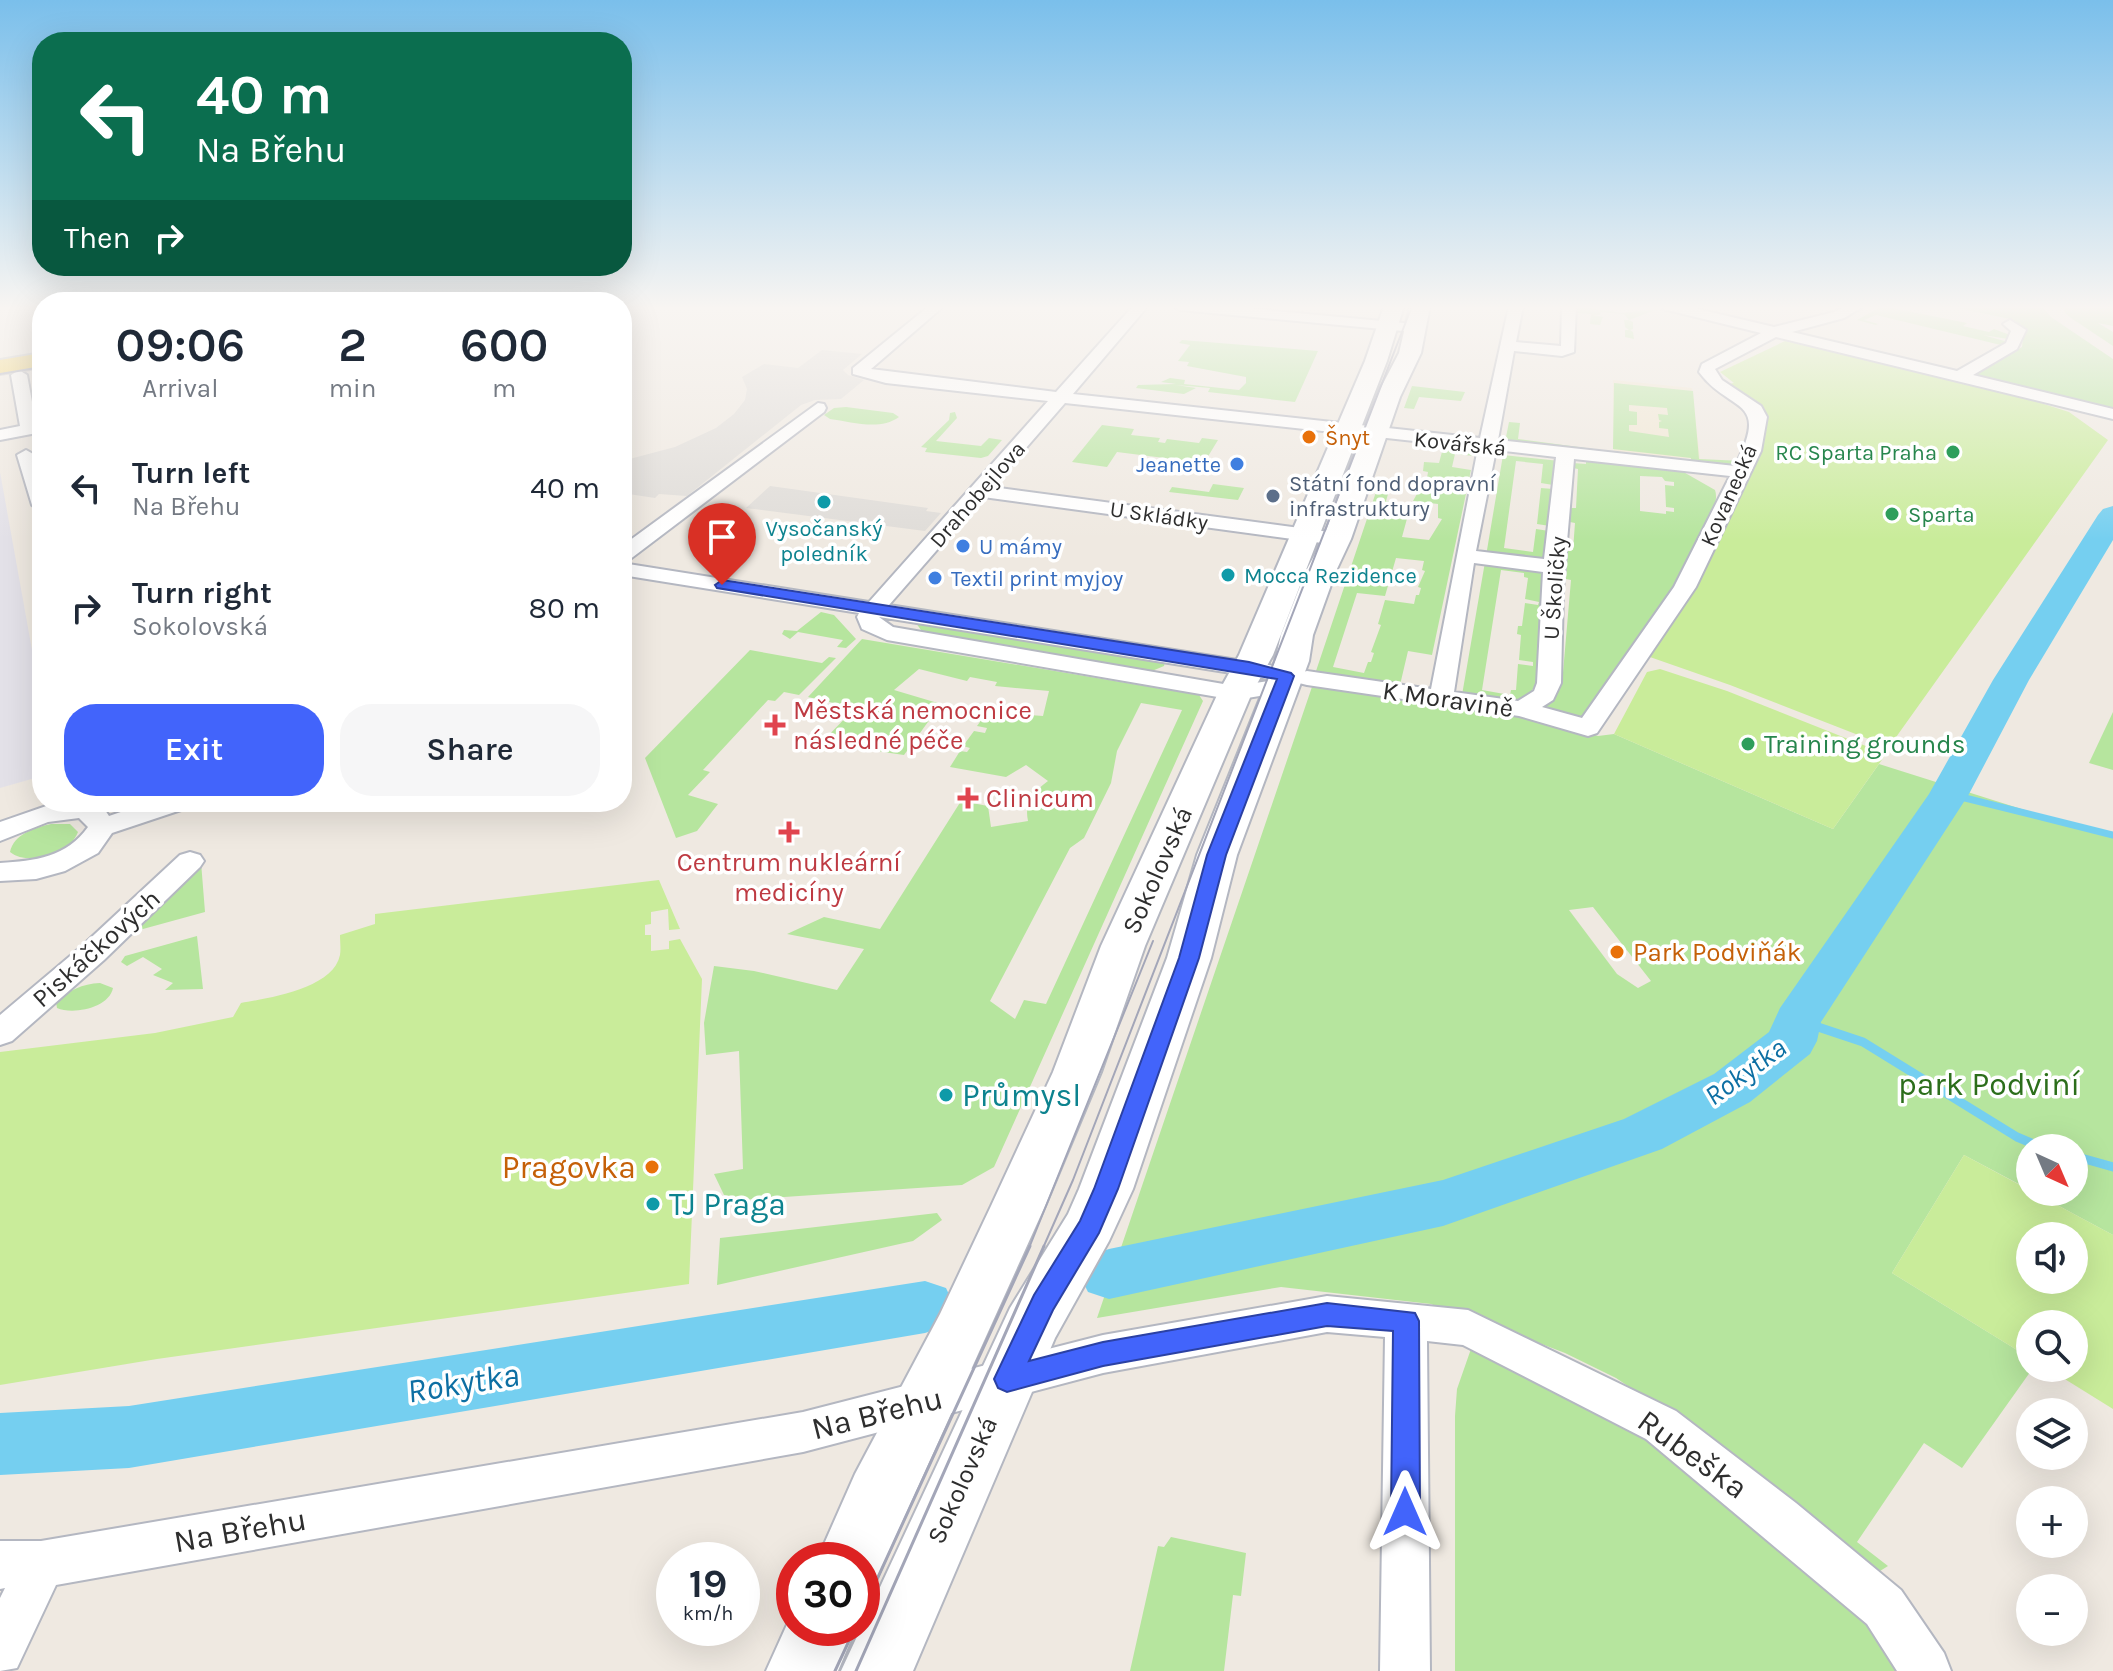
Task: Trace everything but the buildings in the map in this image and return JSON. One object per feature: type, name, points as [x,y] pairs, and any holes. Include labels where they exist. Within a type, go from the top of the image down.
[{"type":"main road","name":"Sokolovská","points":[[877,1671],[1043,1303],[1090,1225],[1106,1189],[1189,958],[1217,855],[1272,680],[1305,535],[1366,384]]},
{"type":"main road","name":"Sokolovská","points":[[858,1542],[961,1332],[1077,1072],[1123,946],[1272,680],[1337,539],[1396,384]]},
{"type":"main road","points":[[802,1671],[813,1646]]},
{"type":"street","points":[[19,384],[32,420]]},
{"type":"street","name":"Kovářská","points":[[937,384],[1682,466],[1735,481]]},
{"type":"street","name":"Drahobejlova","points":[[874,609],[1071,384]]},
{"type":"street","points":[[1441,698],[1465,556],[1500,384]]},
{"type":"street","name":"Kovanecká","points":[[1588,728],[1685,587],[1752,451],[1758,417],[1753,406],[1718,384]]},
{"type":"street","points":[[1987,384],[2113,414]]},
{"type":"street","points":[[632,548],[818,408]]},
{"type":"street","points":[[0,435],[32,429]]},
{"type":"street","name":"U Školičky","points":[[1522,709],[1544,695],[1549,683],[1565,454]]},
{"type":"street","name":"U Skládky","points":[[980,491],[1337,539]]},
{"type":"street","points":[[1465,556],[1555,567]]},
{"type":"street","points":[[632,571],[874,609]]},
{"type":"street","name":"K Moravině","points":[[874,609],[868,617],[870,624],[887,633],[1441,698],[1522,709],[1588,728]]},
{"type":"street","points":[[0,818],[32,800]]},
{"type":"street","points":[[0,833],[47,812]]},
{"type":"street","points":[[86,812],[100,820],[102,827]]},
{"type":"street","points":[[0,872],[36,870],[55,865],[88,847],[102,827],[147,812]]},
{"type":"street","name":"Piskáčkových","points":[[0,1033],[71,973],[190,861]]},
{"type":"street","name":"Na Břehu","points":[[20,1565],[803,1432],[1103,1354],[1327,1314],[1406,1321]]},
{"type":"street","points":[[1405,1671],[1406,1321]]},
{"type":"street","name":"Rubeška","points":[[1406,1321],[1468,1328],[1661,1425],[1780,1519],[1884,1607],[1926,1671]]},
{"type":"street","points":[[0,1651],[20,1565]]},
{"type":"shaded area","points":[[745,384],[859,384],[841,399],[815,400],[801,405],[687,496],[659,494],[655,498],[632,495],[632,458],[675,447],[716,428],[734,414],[745,400]]},
{"type":"shaded area","points":[[1613,384],[1692,388],[1700,459],[1614,454]]},
{"type":"shaded area","points":[[0,472],[32,650],[32,779],[0,788]]},
{"type":"shaded area","points":[[770,486],[928,508],[926,511],[941,513],[925,531],[746,508]]},
{"type":"green space","points":[[1184,384],[1239,390],[1245,384],[1303,384],[1295,402],[1208,392],[1210,388],[1176,385],[1196,388],[1184,394],[1136,388],[1138,385]]},
{"type":"green space","points":[[1614,384],[1693,391],[1699,459],[1743,461],[1733,468],[1680,470],[1715,490],[1714,508],[1687,567],[1644,638],[1590,716],[1577,719],[1542,708],[1553,691],[1558,692],[1562,684],[1571,580],[1566,579],[1568,550],[1573,550],[1575,523],[1570,522],[1571,508],[1576,508],[1578,469],[1573,468],[1573,463],[1586,464],[1586,458],[1505,442],[1509,422],[1520,423],[1518,439],[1691,462],[1691,458],[1613,449]],"holes":[[[1629,405],[1667,408],[1668,415],[1658,414],[1662,421],[1659,428],[1668,429],[1669,437],[1629,431],[1629,425],[1637,425],[1637,412],[1629,411]],[[1640,476],[1662,477],[1665,481],[1674,482],[1674,486],[1665,485],[1666,507],[1674,508],[1674,512],[1640,511]]]},
{"type":"green space","name":"Sparta","points":[[1728,384],[1974,384],[2069,412],[2108,440],[1889,747],[1647,656],[1763,409]]},
{"type":"green space","points":[[2008,384],[2113,384],[2113,411]]},
{"type":"green space","points":[[1412,386],[1465,392],[1461,401],[1419,397],[1414,409],[1404,408]]},
{"type":"green space","points":[[834,408],[893,413],[899,417],[883,424],[866,424],[830,419],[824,415]]},
{"type":"green space","points":[[955,412],[957,418],[936,441],[981,446],[989,438],[1002,440],[988,456],[981,458],[925,452],[927,448],[921,447],[949,420],[950,413]]},
{"type":"green space","points":[[1102,425],[1134,429],[1131,435],[1160,438],[1158,442],[1165,443],[1167,439],[1199,443],[1202,438],[1218,440],[1204,463],[1117,452],[1107,467],[1072,462]]},
{"type":"green space","points":[[1443,448],[1475,452],[1474,456],[1455,454],[1452,467],[1471,470],[1432,655],[1408,651],[1400,685],[1314,677],[1379,483],[1391,484],[1386,501],[1411,504],[1402,537],[1429,540],[1442,519],[1438,518],[1438,504],[1413,501],[1418,492],[1423,492],[1423,488],[1417,487],[1422,478],[1427,478],[1428,472],[1423,471],[1424,462],[1439,463]],"holes":[[[1396,558],[1424,561],[1422,570],[1425,571],[1414,604],[1385,600],[1378,624],[1381,625],[1371,652],[1374,653],[1364,673],[1333,667],[1357,593],[1385,596]]]},
{"type":"green space","points":[[1503,455],[1560,461],[1552,560],[1486,556]],"holes":[[[1516,461],[1543,464],[1541,483],[1553,485],[1553,489],[1541,488],[1537,524],[1550,526],[1549,531],[1536,529],[1533,552],[1504,548]]]},
{"type":"green space","points":[[1213,484],[1244,488],[1238,500],[1169,492],[1172,487],[1209,492]]},
{"type":"green space","points":[[1485,562],[1544,570],[1545,641],[1539,676],[1532,690],[1522,702],[1462,695]],"holes":[[[1501,570],[1524,573],[1524,577],[1528,578],[1525,599],[1539,602],[1538,605],[1525,603],[1522,626],[1518,626],[1517,634],[1521,635],[1519,660],[1533,662],[1533,666],[1518,664],[1516,690],[1511,690],[1510,695],[1482,690]]]},
{"type":"green space","points":[[821,612],[834,615],[856,639],[846,648],[837,647],[843,640],[798,632],[790,639],[782,634],[784,630],[797,631]]},
{"type":"green space","points":[[914,620],[1165,662],[1164,666],[1152,671],[923,633]]},
{"type":"green space","points":[[862,639],[1199,695],[1203,701],[994,1167],[962,1185],[741,1200],[724,1195],[714,1174],[743,1169],[739,1051],[706,1055],[704,1023],[714,966],[754,971],[837,990],[864,949],[787,934],[824,917],[880,929],[961,801],[988,806],[991,827],[1028,821],[1027,808],[1031,798],[1048,781],[1026,765],[1006,777],[950,767],[960,751],[967,752],[970,748],[963,746],[974,731],[985,733],[987,728],[977,726],[987,712],[1043,716],[1049,691],[995,686],[997,682],[970,677],[967,681],[919,669],[894,690],[941,704],[904,755],[821,743],[855,708],[808,697]],"holes":[[[1141,703],[1182,710],[1046,1004],[1024,1000],[1015,1019],[990,1001],[1070,848],[1084,838],[1111,783],[1117,751]]]},
{"type":"green space","points":[[750,650],[822,663],[829,657],[836,658],[799,695],[784,692],[775,701],[768,700],[703,770],[710,772],[688,795],[718,804],[697,831],[676,838],[645,758]]},
{"type":"green space","name":"Training grounds","points":[[1660,669],[1727,691],[1886,754],[1833,829],[1614,734],[1647,672]]},
{"type":"green space","name":"park Podviní","points":[[1314,681],[1528,714],[1598,736],[1614,734],[1833,829],[1879,764],[2113,838],[2113,1235],[2059,1206],[2088,1206],[2088,1134],[2016,1134],[2016,1183],[1964,1155],[1892,1273],[2016,1349],[2016,1382],[2023,1382],[1962,1468],[1924,1443],[1857,1542],[1888,1566],[1880,1571],[1868,1569],[1662,1409],[1616,1378],[1565,1353],[1474,1323],[1431,1304],[1281,1287],[1097,1318]],"holes":[[[1593,907],[1651,981],[1638,988],[1617,974],[1569,910]]]},
{"type":"green space","points":[[2113,712],[2113,770],[2089,763]]},
{"type":"green space","points":[[51,824],[70,824],[78,832],[67,847],[48,856],[28,858],[10,852],[20,836]]},
{"type":"green space","points":[[201,862],[205,912],[132,932]]},
{"type":"green space","points":[[659,880],[680,929],[669,930],[668,909],[651,912],[651,924],[645,925],[645,935],[651,935],[651,951],[669,949],[669,941],[680,939],[702,979],[689,1284],[157,1359],[0,1385],[0,1052],[155,1033],[233,1017],[241,1003],[298,990],[325,976],[335,967],[340,955],[340,935],[375,924],[375,914]]},
{"type":"green space","points":[[197,936],[203,989],[165,990],[173,983],[153,975],[162,969],[143,957],[127,966],[121,962],[125,956]]},
{"type":"green space","points":[[100,983],[113,988],[105,1001],[81,1010],[57,1008],[56,1002],[71,991]]},
{"type":"green space","points":[[1964,1155],[2016,1183],[2016,1206],[2059,1206],[2113,1235],[2113,1409],[2070,1382],[2088,1382],[2088,1310],[2016,1310],[2016,1349],[1892,1273]]},
{"type":"green space","points":[[937,1213],[942,1220],[913,1241],[717,1285],[720,1238]]},
{"type":"green space","points":[[1472,1346],[1616,1414],[1870,1616],[1899,1671],[1455,1671],[1455,1416],[1457,1389]]},
{"type":"green space","points":[[1171,1537],[1246,1553],[1241,1596],[1233,1595],[1224,1671],[1130,1671],[1158,1546],[1164,1547]]},
{"type":"waterway","name":"Rokytka","points":[[1109,1274],[1443,1203],[1643,1134],[1732,1088],[1792,1041],[1797,1020],[1949,794],[2011,680],[2113,515]]},
{"type":"waterway","points":[[1949,794],[2113,835]]},
{"type":"waterway","points":[[1797,1020],[1863,1042],[2016,1136]]},
{"type":"waterway","points":[[2088,1160],[2113,1167]]},
{"type":"waterway","name":"Rokytka","points":[[0,1444],[129,1437],[925,1307]]},
{"type":"tram line","points":[[1043,1248],[1073,1180],[1382,384]]},
{"type":"tram line","points":[[1029,1248],[1153,941]]},
{"type":"tram line","points":[[880,1573],[1030,1246]]},
{"type":"tram line","points":[[856,1671],[1044,1246]]},
{"type":"tram line","points":[[835,1671],[847,1646]]},
{"type":"place","name":"Šnyt","points":[[1309,437]]},
{"type":"place","name":"RC Sparta Praha","points":[[1953,452]]},
{"type":"place","name":"Jeanette","points":[[1237,464]]},
{"type":"place","name":"Státní fond dopravní infrastruktury","points":[[1273,496]]},
{"type":"place","name":"Vysočanský poledník","points":[[824,502]]},
{"type":"place","name":"Sparta","points":[[1892,514]]},
{"type":"place","name":"U mámy","points":[[963,546]]},
{"type":"place","name":"Mocca Rezidence","points":[[1228,575]]},
{"type":"place","name":"Textil print myjoy","points":[[935,578]]},
{"type":"place","name":"Městská nemocnice následné péče","points":[[775,725]]},
{"type":"place","name":"Training grounds","points":[[1748,744]]},
{"type":"place","name":"Clinicum","points":[[968,798]]},
{"type":"place","name":"Centrum nukleární medicíny","points":[[789,832]]},
{"type":"place","name":"Park Podviňák","points":[[1617,952]]},
{"type":"place","name":"Průmysl","points":[[946,1095]]},
{"type":"place","name":"Pragovka","points":[[652,1167]]},
{"type":"place","name":"TJ Praga","points":[[653,1204]]},
{"type":"route","points":[[722,585],[1249,667],[1286,676],[1217,855],[1189,958],[1106,1189],[1090,1225],[1031,1326],[1007,1379],[1103,1354],[1327,1314],[1406,1321],[1405,1512]]}]
